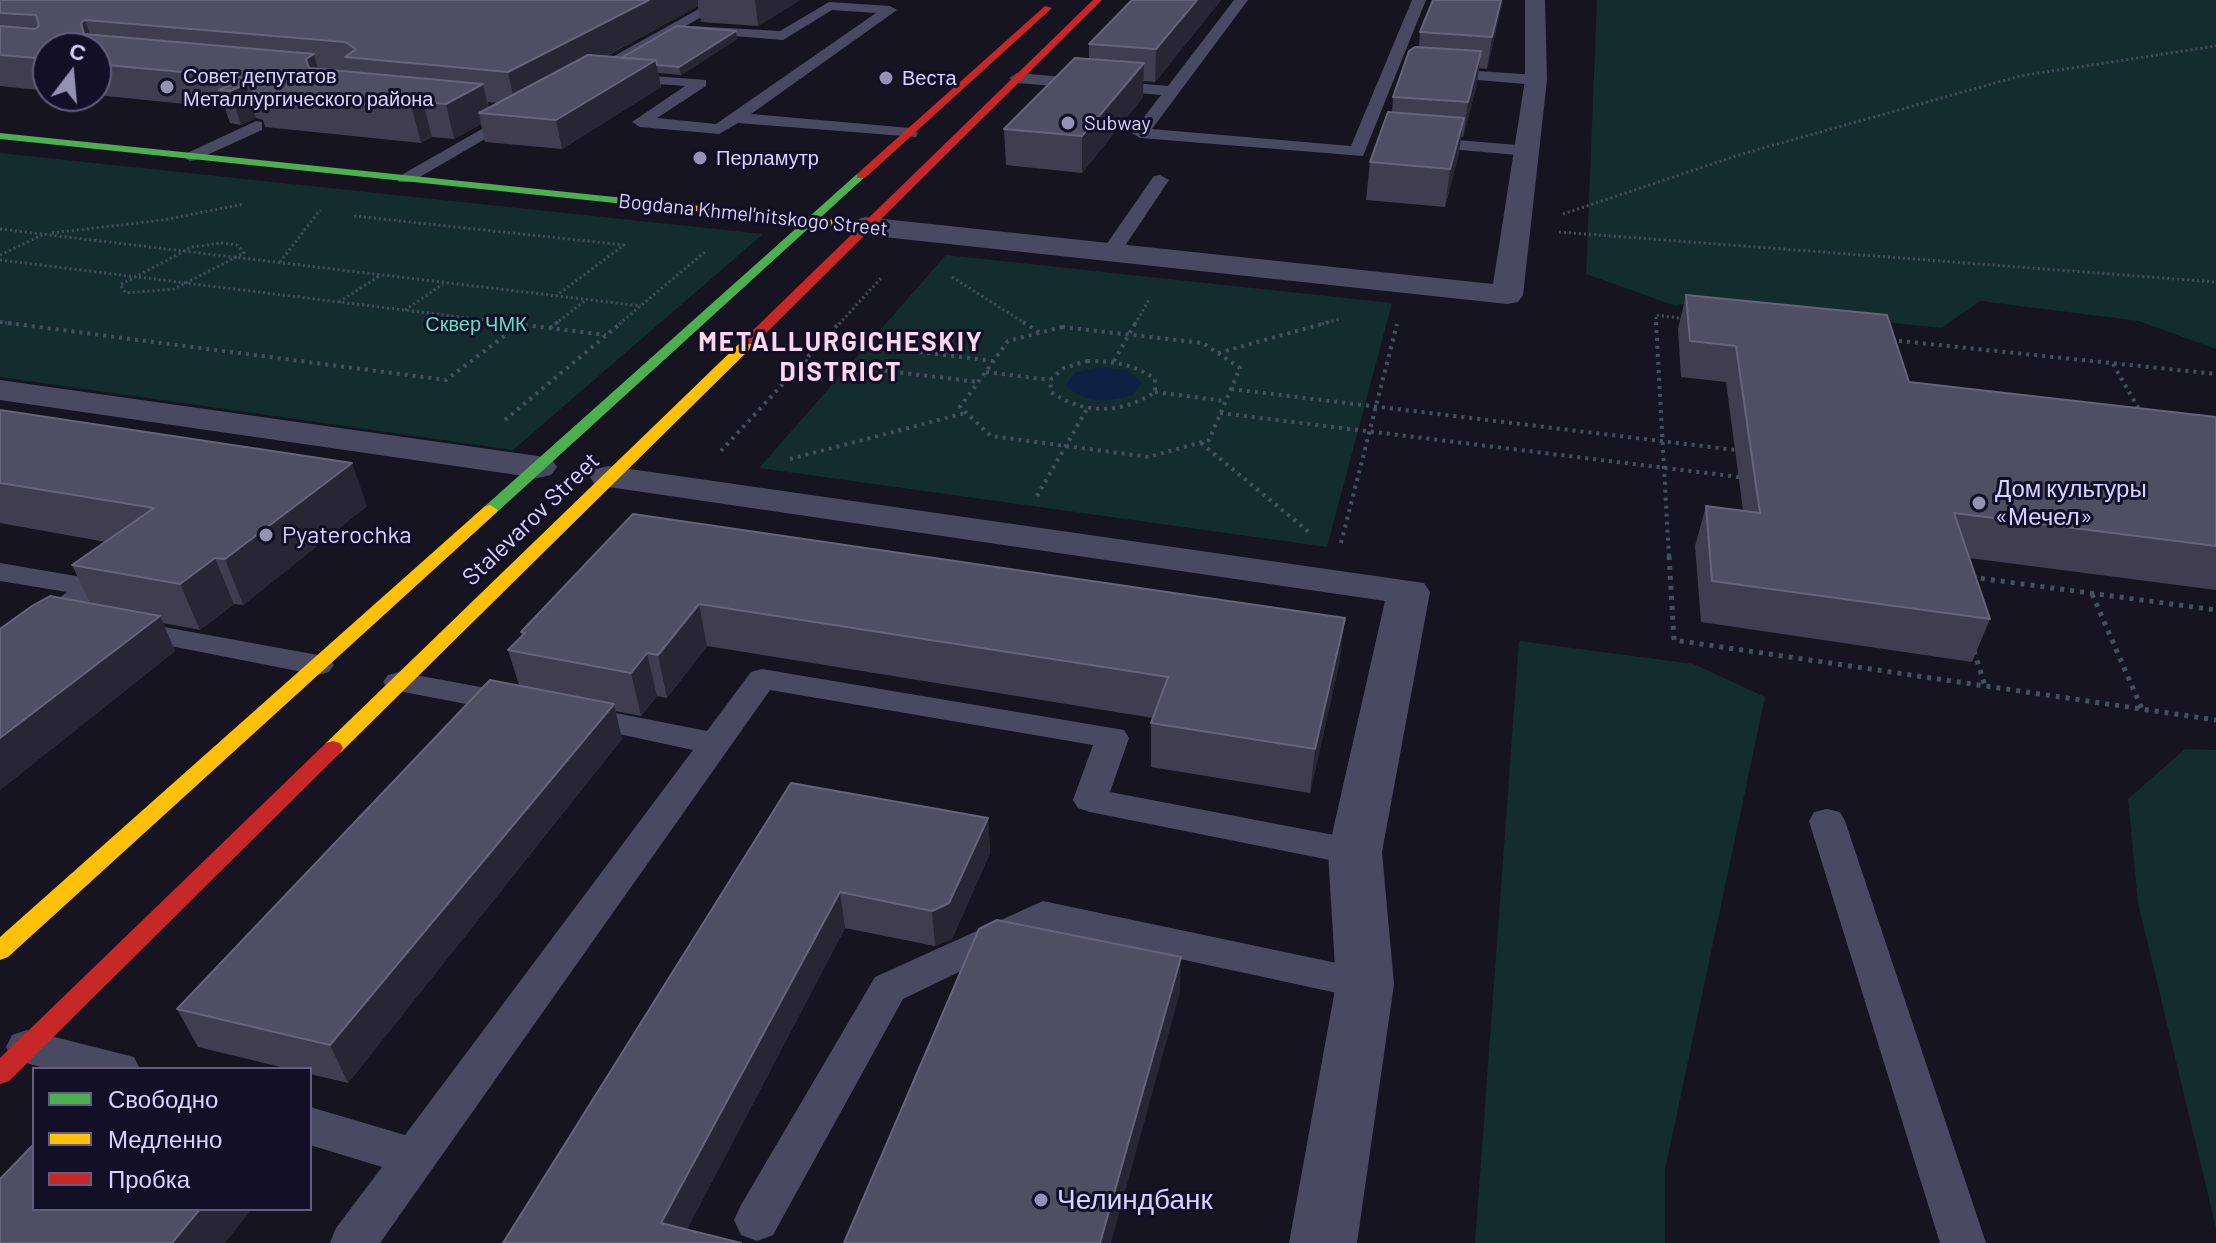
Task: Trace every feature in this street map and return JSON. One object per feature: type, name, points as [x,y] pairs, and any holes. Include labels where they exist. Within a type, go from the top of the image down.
[{"type":"main road","name":"Stalevarov Street","points":[[14,1060],[399,682],[574,472],[813,220],[1057,0]]},
{"type":"main road","name":"Stalevarov Street","points":[[0,951],[318,665],[574,472],[865,226],[1098,0]]},
{"type":"main road","name":"Bogdana Khmel'nitskogo Street","points":[[0,136],[865,226]]},
{"type":"street","points":[[1517,229],[1536,80],[1535,0]]},
{"type":"street","name":"Bogdana Khmel'nitskogo Street","points":[[865,226],[1507,295],[1517,229]]},
{"type":"street","points":[[0,390],[1409,592],[1355,852],[1365,984],[1323,1243]]},
{"type":"lane","points":[[566,87],[584,69],[696,0]]},
{"type":"lane","points":[[711,0],[724,0]]},
{"type":"lane","points":[[584,69],[675,27],[724,0]]},
{"type":"lane","points":[[1240,0],[1140,133],[1357,152],[1371,138],[1406,71],[1419,0]]},
{"type":"lane","points":[[584,69],[701,83],[640,122],[719,129],[890,10],[829,6],[783,36],[675,27]]},
{"type":"lane","points":[[1406,71],[1536,80]]},
{"type":"lane","points":[[1017,78],[1172,91]]},
{"type":"lane","points":[[405,178],[522,105]]},
{"type":"lane","points":[[735,118],[910,133]]},
{"type":"lane","points":[[190,156],[256,126]]},
{"type":"lane","points":[[1177,154],[1193,137]]},
{"type":"lane","points":[[1409,141],[1529,151]]},
{"type":"lane","points":[[1111,252],[1160,180]]},
{"type":"lane","points":[[0,572],[93,588],[42,623],[318,665]]},
{"type":"lane","points":[[353,1243],[762,679],[1112,738],[1090,800],[1355,852]]},
{"type":"lane","points":[[399,682],[715,744]]},
{"type":"lane","points":[[1827,821],[1963,1243]]},
{"type":"lane","points":[[757,1220],[889,988],[1043,915],[1365,984]]},
{"type":"lane","points":[[14,1060],[96,1067]]},
{"type":"lane","points":[[312,1127],[413,1157]]},
{"type":"path","points":[[1517,229],[1742,154],[2020,76],[2216,46]]},
{"type":"path","points":[[280,263],[338,188],[363,174]]},
{"type":"path","points":[[214,201],[257,205]]},
{"type":"path","points":[[0,257],[44,234],[163,220],[244,204]]},
{"type":"path","points":[[306,211],[334,214]]},
{"type":"path","points":[[349,215],[624,245],[556,296]]},
{"type":"path","points":[[0,229],[641,306]]},
{"type":"path","points":[[1517,229],[2216,282]]},
{"type":"path","points":[[221,243],[237,245],[244,253],[175,291],[144,296],[126,293],[120,285],[183,251],[221,243]]},
{"type":"path","points":[[462,456],[708,249]]},
{"type":"path","points":[[0,257],[136,277],[606,335]]},
{"type":"path","points":[[1114,361],[1172,259]]},
{"type":"path","points":[[685,488],[887,272]]},
{"type":"path","points":[[947,274],[1040,333]]},
{"type":"path","points":[[338,302],[381,275]]},
{"type":"path","points":[[404,310],[445,283]]},
{"type":"path","points":[[550,328],[586,300]]},
{"type":"path","points":[[1692,319],[1656,315],[1674,640],[2216,720]]},
{"type":"path","points":[[1217,353],[1346,317]]},
{"type":"path","points":[[1337,555],[1399,317]]},
{"type":"path","points":[[0,322],[446,380],[519,325]]},
{"type":"path","points":[[1062,327],[1129,335],[1203,343],[1240,368],[1209,440],[1149,457],[1065,446],[991,436],[960,407],[1008,341],[1062,327]]},
{"type":"path","points":[[823,340],[994,361]]},
{"type":"path","points":[[1893,353],[1889,340],[2216,374]]},
{"type":"path","points":[[804,361],[978,382]]},
{"type":"path","points":[[986,372],[1050,380],[1064,368],[1114,361],[1140,367],[1155,379],[1155,392]]},
{"type":"path","points":[[2112,364],[2144,418]]},
{"type":"path","points":[[1050,380],[1051,392],[1064,402],[1087,409],[1140,403],[1155,392],[1225,401]]},
{"type":"path","points":[[1231,389],[1735,450]]},
{"type":"path","points":[[1015,535],[1087,409]]},
{"type":"path","points":[[788,460],[965,413]]},
{"type":"path","points":[[1220,413],[1739,477]]},
{"type":"path","points":[[1200,442],[1315,538]]},
{"type":"path","points":[[1966,576],[2216,610]]},
{"type":"path","points":[[2091,594],[2142,709]]},
{"type":"path","points":[[1972,644],[1985,686]]},
{"type":"green space","points":[[1597,0],[2216,0],[2216,349],[2139,321],[1980,301],[1942,328],[1690,302],[1676,306],[1586,274]]},
{"type":"green space","name":"Сквер ЧМК","points":[[0,153],[763,234],[513,450],[0,377]]},
{"type":"green space","points":[[946,255],[1392,303],[1327,547],[759,468]]},
{"type":"green space","points":[[1519,641],[1694,664],[1765,697],[1665,1170],[1665,1243],[1475,1243]]},
{"type":"green space","points":[[2185,749],[2216,750],[2216,1228],[2138,903],[2128,799]]},
{"type":"water","points":[[1099,367],[1127,370],[1141,382],[1133,395],[1106,400],[1090,399],[1066,386],[1074,373]]},
{"type":"building","points":[[0,0],[649,0],[508,72],[345,57],[356,49],[345,42],[85,20],[81,23],[83,32],[32,32],[32,58],[0,55],[0,26],[35,29],[39,26],[36,15],[0,13]]},
{"type":"building","points":[[1132,0],[1197,0],[1156,49],[1089,44]]},
{"type":"building","points":[[1433,0],[1501,0],[1492,37],[1420,32]]},
{"type":"building","points":[[677,26],[736,31],[679,67],[657,65],[656,60],[621,58]]},
{"type":"building","points":[[112,36],[314,54],[306,59],[309,68],[483,84],[446,104],[423,102],[412,108],[254,93],[253,86],[246,84],[230,91],[219,90],[247,78],[112,65]]},
{"type":"building","points":[[1415,47],[1481,51],[1468,102],[1393,97],[1409,51]]},
{"type":"building","points":[[588,55],[656,60],[556,120],[479,113]]},
{"type":"building","points":[[1075,58],[1144,63],[1082,136],[1004,129]]},
{"type":"building","points":[[1388,112],[1464,118],[1450,169],[1370,162]]},
{"type":"building","name":"Дом культуры «Мечел»","points":[[1686,295],[1887,315],[1909,382],[2216,417],[2216,546],[1954,513],[1990,619],[1712,581],[1706,506],[1760,513],[1736,346],[1690,341]]},
{"type":"building","points":[[0,410],[352,463],[225,559],[215,558],[180,584],[72,565],[154,508],[0,483]]},
{"type":"building","points":[[633,514],[1345,618],[1315,749],[1151,723],[1168,677],[699,604],[658,655],[647,653],[631,673],[508,650],[525,633],[521,632]]},
{"type":"building","points":[[50,596],[160,616],[0,738],[0,629]]},
{"type":"building","points":[[490,680],[614,704],[330,1045],[177,1009]]},
{"type":"building","points":[[791,783],[988,818],[949,903],[932,911],[840,892],[661,1223],[741,1243],[503,1243]]},
{"type":"building","points":[[997,920],[1181,957],[1100,1243],[844,1243],[979,929]]},
{"type":"building","points":[[32,1146],[32,1211],[198,1211],[172,1243],[0,1243],[0,1179]]},
{"type":"traffic: fast","points":[[0,136],[634,202]]},
{"type":"traffic: fast","points":[[490,510],[861,176]]},
{"type":"traffic: slow","points":[[634,202],[833,223]]},
{"type":"traffic: slow","points":[[333,748],[750,341]]},
{"type":"traffic: slow","points":[[0,951],[490,510]]},
{"type":"traffic: jam","points":[[750,341],[1098,0]]},
{"type":"traffic: jam","points":[[861,176],[1048,8]]},
{"type":"traffic: jam","points":[[0,1074],[333,748]]},
{"type":"place","name":"Веста","points":[[886,78]]},
{"type":"place","name":"Совет депутатов Металлургического района","points":[[167,87]]},
{"type":"place","name":"Subway","points":[[1068,123]]},
{"type":"place","name":"Перламутр","points":[[700,158]]},
{"type":"place","name":"Дом культуры «Мечел»","points":[[1979,503]]},
{"type":"place","name":"Pyaterochka","points":[[266,535]]},
{"type":"place","name":"Челиндбанк","points":[[1041,1200]]},
{"type":"district","name":"METALLURGICHESKIY DISTRICT","points":[[841,357]]}]
